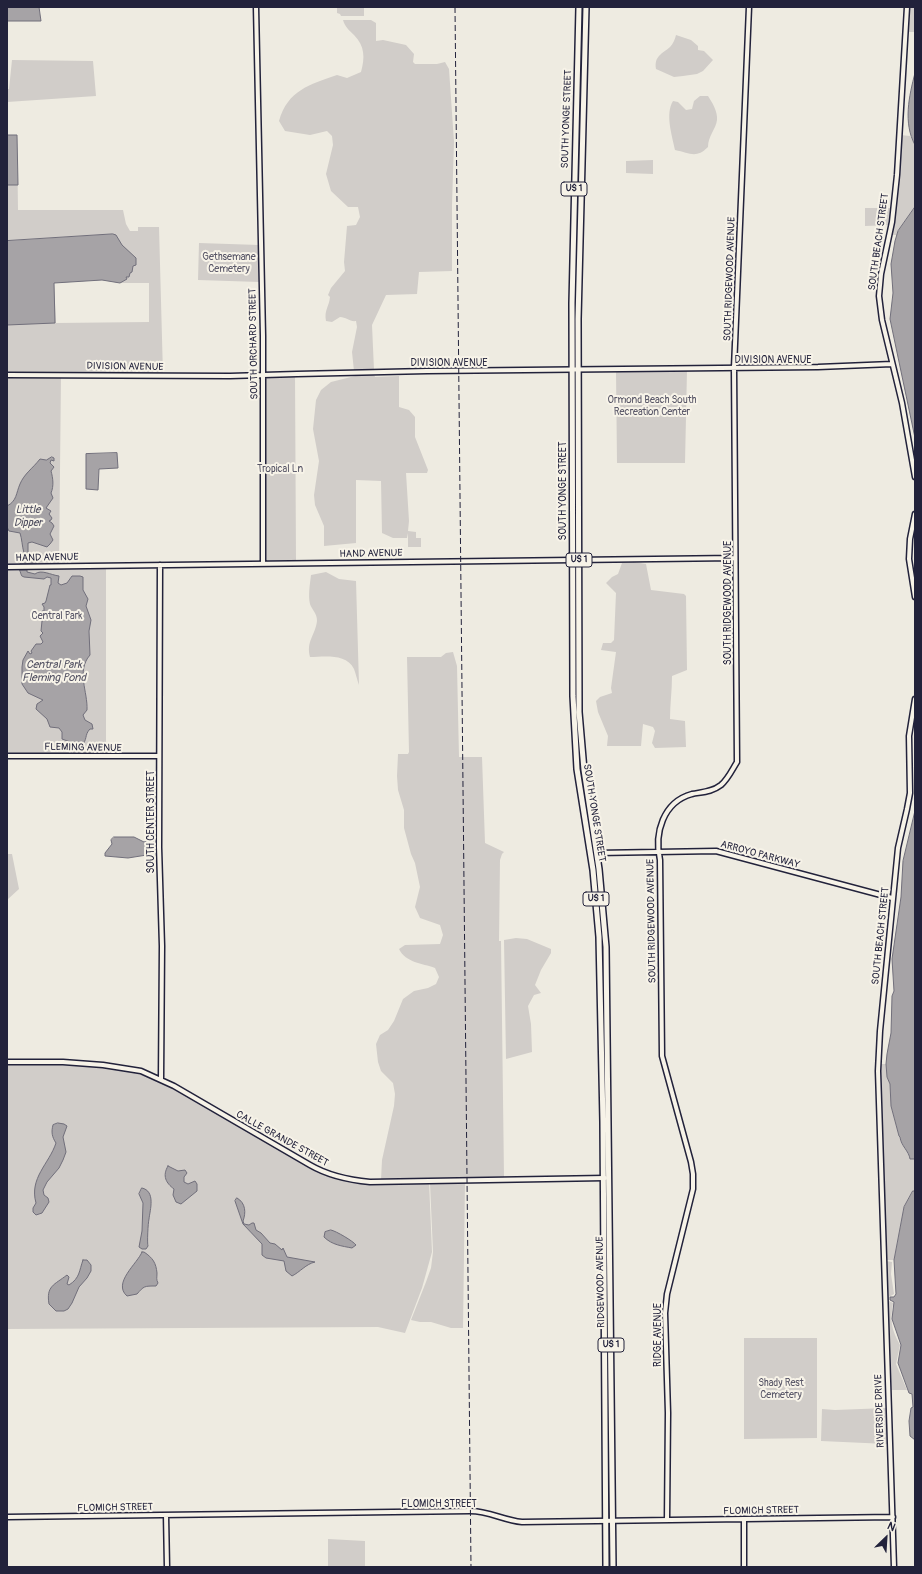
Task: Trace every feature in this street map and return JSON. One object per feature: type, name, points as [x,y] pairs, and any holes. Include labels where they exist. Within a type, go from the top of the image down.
[{"type":"main road","name":"SOUTH YONGE STREET","points":[[579,7],[575,150],[572,370],[573,703],[580,791],[589,845],[599,937],[601,1046]]},
{"type":"main road","name":"SOUTH YONGE STREET","points":[[586,7],[579,270],[578,370],[580,712],[582,751],[588,802],[597,853],[605,928],[607,1045]]},
{"type":"main road","points":[[579,16],[583,21],[583,41],[585,44]]},
{"type":"main road","points":[[575,150],[582,162]]},
{"type":"main road","points":[[573,261],[579,270]]},
{"type":"main road","points":[[572,463],[578,471]]},
{"type":"main road","points":[[573,633],[576,654],[579,657]]},
{"type":"main road","points":[[589,845],[597,853]]},
{"type":"main road","points":[[590,853],[598,862]]},
{"type":"main road","name":"RIDGEWOOD AVENUE","points":[[607,1045],[613,1567]]},
{"type":"main road","name":"RIDGEWOOD AVENUE","points":[[601,1046],[607,1521],[606,1567]]},
{"type":"main road","points":[[602,1064],[608,1071]]},
{"type":"street","name":"SOUTH ORCHARD STREET","points":[[256,7],[263,375],[263,563]]},
{"type":"street","name":"SOUTH RIDGEWOOD AVENUE","points":[[688,1154],[662,1056],[659,830],[669,809],[682,798],[715,789],[722,785],[731,774],[737,762],[734,368],[749,7]]},
{"type":"street","name":"SOUTH BEACH STREET","points":[[907,7],[897,175],[892,222],[881,274],[879,296],[882,320],[902,403],[915,477]]},
{"type":"street","name":"DIVISION AVENUE","points":[[7,375],[151,375],[203,377],[818,367],[892,364]]},
{"type":"street","points":[[915,514],[910,539],[909,559],[915,597]]},
{"type":"street","name":"HAND AVENUE","points":[[7,567],[735,558]]},
{"type":"street","name":"SOUTH CENTER STREET","points":[[160,565],[159,847],[162,954],[161,1079]]},
{"type":"street","name":"SOUTH BEACH STREET","points":[[884,1254],[878,1071],[879,1044],[898,848],[909,801],[909,736],[915,699]]},
{"type":"street","name":"FLEMING AVENUE","points":[[7,756],[159,756]]},
{"type":"street","name":"ARROYO PARKWAY","points":[[597,853],[716,851],[892,898]]},
{"type":"street","name":"CALLE GRANDE STREET","points":[[7,1062],[63,1062],[103,1065],[131,1069],[161,1079],[310,1166],[350,1180],[375,1182],[609,1178]]},
{"type":"street","name":"RIDGE AVENUE","points":[[667,1520],[668,1412],[665,1313],[667,1294],[693,1189],[693,1174],[688,1154]]},
{"type":"street","name":"RIVERSIDE DRIVE","points":[[884,1254],[894,1567]]},
{"type":"street","name":"FLOMICH STREET","points":[[7,1517],[470,1511],[485,1512],[510,1520],[522,1522],[893,1517]]},
{"type":"street","points":[[166,1515],[167,1567]]},
{"type":"street","points":[[744,1519],[744,1567]]},
{"type":"green space","points":[[337,7],[364,7],[364,16],[341,16],[337,13]]},
{"type":"green space","points":[[907,7],[915,7],[915,32],[906,32]]},
{"type":"green space","points":[[343,20],[371,20],[376,23],[376,41],[383,40],[406,45],[414,54],[413,62],[415,64],[437,64],[445,62],[449,69],[454,142],[452,271],[419,272],[417,294],[386,295],[372,325],[374,370],[354,371],[352,352],[357,327],[356,321],[340,317],[332,322],[326,321],[330,297],[328,295],[331,288],[345,271],[344,262],[347,226],[356,225],[360,217],[358,207],[348,207],[331,191],[326,174],[333,145],[332,136],[327,131],[310,135],[285,131],[279,121],[288,102],[301,90],[317,82],[337,75],[347,78],[361,72],[363,62],[362,48],[358,39],[346,27]]},
{"type":"green space","points":[[676,35],[691,40],[698,46],[698,50],[704,51],[713,60],[703,71],[697,74],[674,77],[656,69],[657,58],[671,46]]},
{"type":"green space","points":[[12,60],[93,61],[96,96],[7,102],[7,89],[9,89]]},
{"type":"green space","points":[[700,96],[708,96],[717,114],[717,120],[709,139],[708,147],[704,151],[696,154],[689,154],[675,150],[669,118],[673,101],[678,102],[686,110],[692,109],[694,101]]},
{"type":"green space","name":"Central Park","points":[[7,135],[17,135],[18,210],[123,210],[126,224],[130,231],[138,231],[138,227],[159,227],[163,375],[61,375],[59,566],[106,565],[106,756],[7,756]],"holes":[[[102,280],[120,283],[149,283],[149,322],[56,323],[54,283]]]},
{"type":"green space","points":[[900,135],[910,136],[915,145],[915,207],[898,231],[897,235],[889,235],[891,225],[865,226],[865,208],[893,208]]},
{"type":"green space","points":[[653,160],[653,174],[626,173],[626,161]]},
{"type":"green space","name":"Gethsemane Cemetery","points":[[199,243],[259,245],[260,282],[198,280]]},
{"type":"green space","name":"Ormond Beach South Recreation Center","points":[[687,370],[685,463],[617,463],[616,371]]},
{"type":"green space","points":[[355,374],[374,374],[375,377],[399,376],[399,407],[409,410],[415,417],[415,437],[428,470],[427,473],[406,473],[409,521],[408,531],[416,532],[416,538],[421,538],[421,547],[408,547],[408,533],[407,538],[393,538],[382,533],[381,481],[356,480],[356,543],[324,546],[324,526],[315,505],[314,495],[319,461],[313,429],[316,400],[321,390],[331,382],[355,376]]},
{"type":"green space","name":"Tropical Ln","points":[[295,375],[296,561],[265,562],[265,376]]},
{"type":"green space","points":[[634,562],[646,564],[651,590],[684,594],[686,596],[687,670],[672,676],[670,719],[685,721],[686,747],[655,748],[652,743],[655,731],[653,727],[643,724],[641,746],[607,746],[608,736],[598,712],[596,701],[600,697],[612,693],[611,688],[616,652],[601,650],[603,643],[611,643],[614,640],[616,593],[606,583],[618,574],[622,563]]},
{"type":"green space","points":[[326,572],[339,579],[356,581],[359,685],[354,669],[346,660],[334,657],[310,657],[309,647],[317,621],[309,601],[311,575]]},
{"type":"green space","points":[[453,652],[457,666],[459,757],[482,757],[485,843],[504,852],[500,860],[499,941],[501,941],[504,1177],[381,1180],[382,1160],[394,1106],[395,1094],[393,1083],[381,1071],[378,1062],[376,1044],[380,1035],[388,1030],[394,1021],[403,999],[414,991],[428,988],[436,984],[439,977],[435,968],[410,960],[402,954],[399,949],[405,945],[440,944],[443,935],[440,925],[420,918],[415,907],[420,887],[415,863],[404,828],[404,810],[398,790],[398,754],[408,754],[409,752],[407,657],[441,657],[446,653]]},
{"type":"green space","points":[[7,854],[12,854],[19,889],[7,900]]},
{"type":"green space","points":[[516,938],[527,939],[551,949],[551,953],[541,970],[535,985],[541,993],[534,995],[528,1006],[531,1024],[532,1052],[506,1059],[504,940]]},
{"type":"green space","points":[[7,1062],[63,1062],[131,1069],[161,1079],[302,1161],[350,1180],[429,1181],[432,1252],[422,1288],[405,1333],[378,1327],[7,1329]]},
{"type":"green space","points":[[878,1064],[886,1064],[887,1077],[890,1084],[891,1106],[899,1136],[910,1159],[915,1159],[915,1191],[913,1191],[904,1208],[894,1260],[884,1260]]},
{"type":"green space","points":[[465,1182],[463,1328],[451,1328],[431,1322],[411,1320],[431,1268],[433,1252],[430,1183]]},
{"type":"green space","points":[[886,1261],[892,1262],[891,1274],[894,1294],[889,1297],[889,1301],[893,1303],[892,1324],[900,1345],[896,1364],[907,1390],[889,1390]]},
{"type":"green space","name":"Shady Rest Cemetery","points":[[744,1338],[817,1338],[817,1438],[744,1439]]},
{"type":"green space","points":[[887,1408],[887,1444],[821,1441],[822,1409]]},
{"type":"green space","points":[[328,1539],[365,1541],[365,1567],[328,1567]]},
{"type":"water","points":[[7,7],[39,7],[41,21],[7,21]]},
{"type":"water","points":[[915,73],[915,145],[909,128],[908,109]]},
{"type":"water","points":[[7,135],[17,135],[18,185],[7,185]]},
{"type":"water","points":[[915,207],[915,438],[890,319],[893,293],[891,264],[895,241],[898,231]]},
{"type":"water","points":[[116,235],[122,245],[136,258],[136,265],[133,266],[129,277],[126,277],[127,279],[120,283],[102,280],[54,283],[55,323],[7,325],[7,241]]},
{"type":"water","points":[[117,453],[118,468],[99,469],[98,490],[86,489],[86,454]]},
{"type":"water","name":"Little Dipper","points":[[52,457],[54,458],[54,461],[51,460],[50,463],[54,467],[51,471],[53,488],[51,493],[53,498],[46,508],[51,511],[49,514],[52,518],[49,521],[54,526],[50,534],[53,540],[47,547],[32,542],[28,543],[28,555],[26,560],[37,563],[20,564],[24,553],[21,535],[20,533],[9,531],[7,527],[7,506],[13,502],[24,477],[40,459],[46,460]]},
{"type":"water","name":"Central Park Fleming Pond","points":[[20,570],[27,570],[27,572],[35,574],[43,572],[59,576],[58,583],[61,585],[67,583],[72,576],[83,577],[83,590],[88,599],[86,606],[91,620],[89,631],[90,655],[86,661],[83,675],[87,710],[83,715],[85,720],[92,724],[93,729],[88,731],[85,742],[81,746],[62,739],[62,732],[59,728],[50,727],[47,719],[36,709],[37,704],[43,700],[28,693],[22,684],[23,660],[28,651],[30,654],[32,653],[31,651],[36,644],[41,644],[43,642],[40,636],[43,633],[41,631],[42,621],[47,619],[47,616],[42,613],[42,611],[44,611],[44,607],[42,604],[46,601],[51,585],[51,578],[47,577],[44,579],[24,577],[22,576]]},
{"type":"water","points":[[915,811],[915,1159],[910,1159],[899,1136],[891,1106],[890,1084],[887,1077],[886,1064],[891,1033],[892,996],[894,991],[892,959],[901,897],[903,861]]},
{"type":"water","points":[[114,837],[134,837],[144,842],[153,839],[153,854],[128,858],[105,856],[105,853],[112,844],[111,840]]},
{"type":"water","points":[[58,1123],[67,1126],[63,1137],[66,1152],[59,1168],[47,1182],[43,1190],[44,1195],[48,1198],[49,1202],[42,1213],[36,1215],[33,1212],[33,1208],[36,1203],[35,1186],[37,1179],[56,1143],[52,1130],[53,1125]]},
{"type":"water","points":[[168,1166],[178,1171],[185,1170],[187,1173],[184,1177],[184,1182],[188,1184],[195,1181],[197,1184],[197,1191],[181,1204],[176,1202],[173,1195],[174,1189],[166,1179],[165,1173]]},
{"type":"water","points":[[142,1188],[149,1193],[151,1197],[148,1246],[146,1249],[139,1247],[142,1231],[143,1203],[139,1194]]},
{"type":"water","points":[[913,1191],[915,1191],[915,1440],[910,1436],[909,1421],[911,1408],[913,1407],[912,1394],[909,1393],[898,1363],[901,1345],[892,1319],[894,1302],[890,1300],[890,1297],[894,1297],[896,1294],[894,1260],[904,1207]]},
{"type":"water","points":[[237,1198],[244,1205],[244,1224],[249,1225],[254,1223],[256,1230],[261,1233],[270,1243],[275,1244],[282,1250],[283,1248],[287,1257],[315,1262],[309,1264],[292,1276],[286,1271],[284,1261],[266,1258],[262,1255],[262,1244],[243,1224],[235,1201]]},
{"type":"water","points":[[331,1230],[344,1236],[356,1245],[352,1248],[330,1242],[324,1237],[325,1232]]},
{"type":"water","points":[[142,1252],[150,1256],[154,1261],[157,1269],[158,1283],[156,1286],[149,1286],[141,1289],[137,1294],[127,1296],[123,1291],[122,1285],[124,1279]]},
{"type":"water","points":[[83,1260],[87,1260],[91,1265],[91,1271],[79,1287],[68,1309],[64,1311],[56,1311],[49,1304],[48,1298],[52,1286],[67,1275],[69,1277],[67,1284],[69,1285],[73,1282],[79,1274]]},
{"type":"railway","points":[[455,7],[471,1567]]}]
